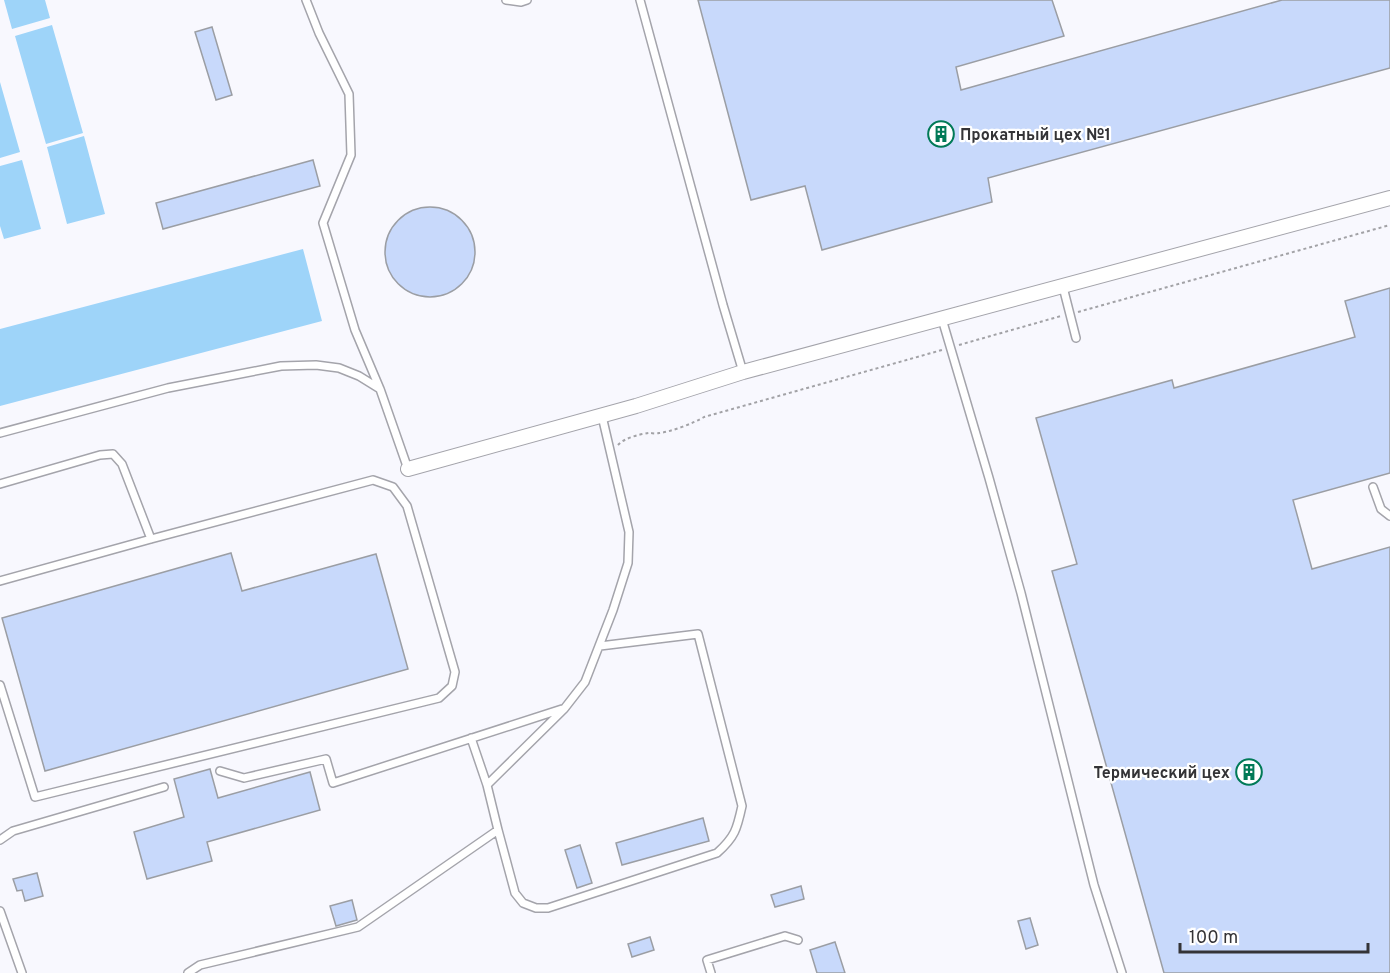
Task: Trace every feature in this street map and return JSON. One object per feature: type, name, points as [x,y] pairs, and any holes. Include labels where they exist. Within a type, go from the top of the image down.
[{"type":"street","points":[[408,469],[602,416],[743,372],[1390,198]]},
{"type":"lane","points":[[306,0],[319,33],[349,94],[351,155],[322,223],[355,330],[380,389],[408,469]]},
{"type":"lane","points":[[506,0],[521,2],[527,0]]},
{"type":"lane","points":[[640,0],[717,286],[743,372]]},
{"type":"lane","points":[[1063,286],[1076,338]]},
{"type":"lane","points":[[942,319],[1021,593],[1094,885],[1122,973]]},
{"type":"lane","points":[[0,433],[168,388],[281,366],[316,365],[339,368],[359,376],[380,389]]},
{"type":"lane","points":[[487,785],[564,709],[585,682],[600,646],[628,563],[629,532],[602,416]]},
{"type":"lane","points":[[0,484],[100,455],[113,454],[122,464],[151,538]]},
{"type":"lane","points":[[0,581],[151,538],[373,480],[393,487],[407,506],[455,672],[452,686],[439,698],[35,797],[0,685]]},
{"type":"lane","points":[[1373,487],[1381,510],[1390,516]]},
{"type":"lane","points":[[471,738],[487,785],[515,893],[523,903],[536,908],[548,908],[717,853],[731,841],[739,822],[742,806],[698,634],[600,646]]},
{"type":"lane","points":[[220,771],[244,778],[326,759],[333,783],[564,709]]},
{"type":"lane","points":[[0,840],[13,831],[164,787]]},
{"type":"lane","points":[[188,973],[200,965],[358,927],[498,830]]},
{"type":"lane","points":[[0,911],[22,973]]},
{"type":"lane","points":[[711,973],[707,960],[784,936],[798,940]]},
{"type":"path","points":[[617,450],[622,441],[649,433],[658,434],[694,423],[704,417],[1390,225]]},
{"type":"water","points":[[4,0],[45,0],[50,18],[12,29]]},
{"type":"water","points":[[52,25],[83,133],[46,144],[15,36]]},
{"type":"water","points":[[0,82],[20,152],[0,158]]},
{"type":"water","points":[[84,136],[105,214],[67,224],[47,147]]},
{"type":"water","points":[[22,160],[41,229],[4,239],[0,226],[0,166]]},
{"type":"water","points":[[303,249],[322,321],[0,406],[0,329]]},
{"type":"building","name":"Прокатный цех №1","points":[[698,0],[1052,0],[1064,36],[956,67],[961,90],[1282,0],[1390,0],[1390,68],[988,178],[992,202],[822,250],[805,186],[751,200]]},
{"type":"building","points":[[212,27],[232,95],[216,100],[195,32]]},
{"type":"building","points":[[313,160],[320,186],[163,229],[156,203]]},
{"type":"building","points":[[430,207],[447,210],[462,220],[472,235],[475,252],[472,269],[462,284],[447,294],[430,297],[413,294],[398,284],[388,269],[385,252],[388,235],[398,220],[413,210]]},
{"type":"building","name":"Термический цех","points":[[1390,288],[1390,473],[1293,500],[1312,569],[1390,547],[1390,973],[1164,973],[1052,571],[1077,564],[1036,418],[1172,380],[1174,388],[1355,337],[1345,301]]},
{"type":"building","points":[[231,553],[242,591],[376,554],[408,669],[45,771],[2,618]]},
{"type":"building","points":[[210,769],[218,798],[310,772],[320,810],[207,842],[212,861],[147,879],[134,832],[184,817],[174,779]]},
{"type":"building","points":[[703,818],[709,841],[622,865],[616,843]]},
{"type":"building","points":[[580,845],[592,883],[577,888],[565,850]]},
{"type":"building","points":[[37,873],[43,896],[25,901],[22,890],[17,891],[13,879]]},
{"type":"building","points":[[801,886],[804,899],[775,907],[771,895]]},
{"type":"building","points":[[352,900],[357,920],[336,926],[330,906]]},
{"type":"building","points":[[1030,918],[1038,945],[1026,949],[1018,921]]},
{"type":"building","points":[[650,937],[654,950],[632,957],[628,944]]},
{"type":"building","points":[[835,942],[845,973],[817,973],[810,950]]},
{"type":"place","name":"Прокатный цех №1","points":[[941,134]]},
{"type":"place","name":"Термический цех","points":[[1249,772]]}]
